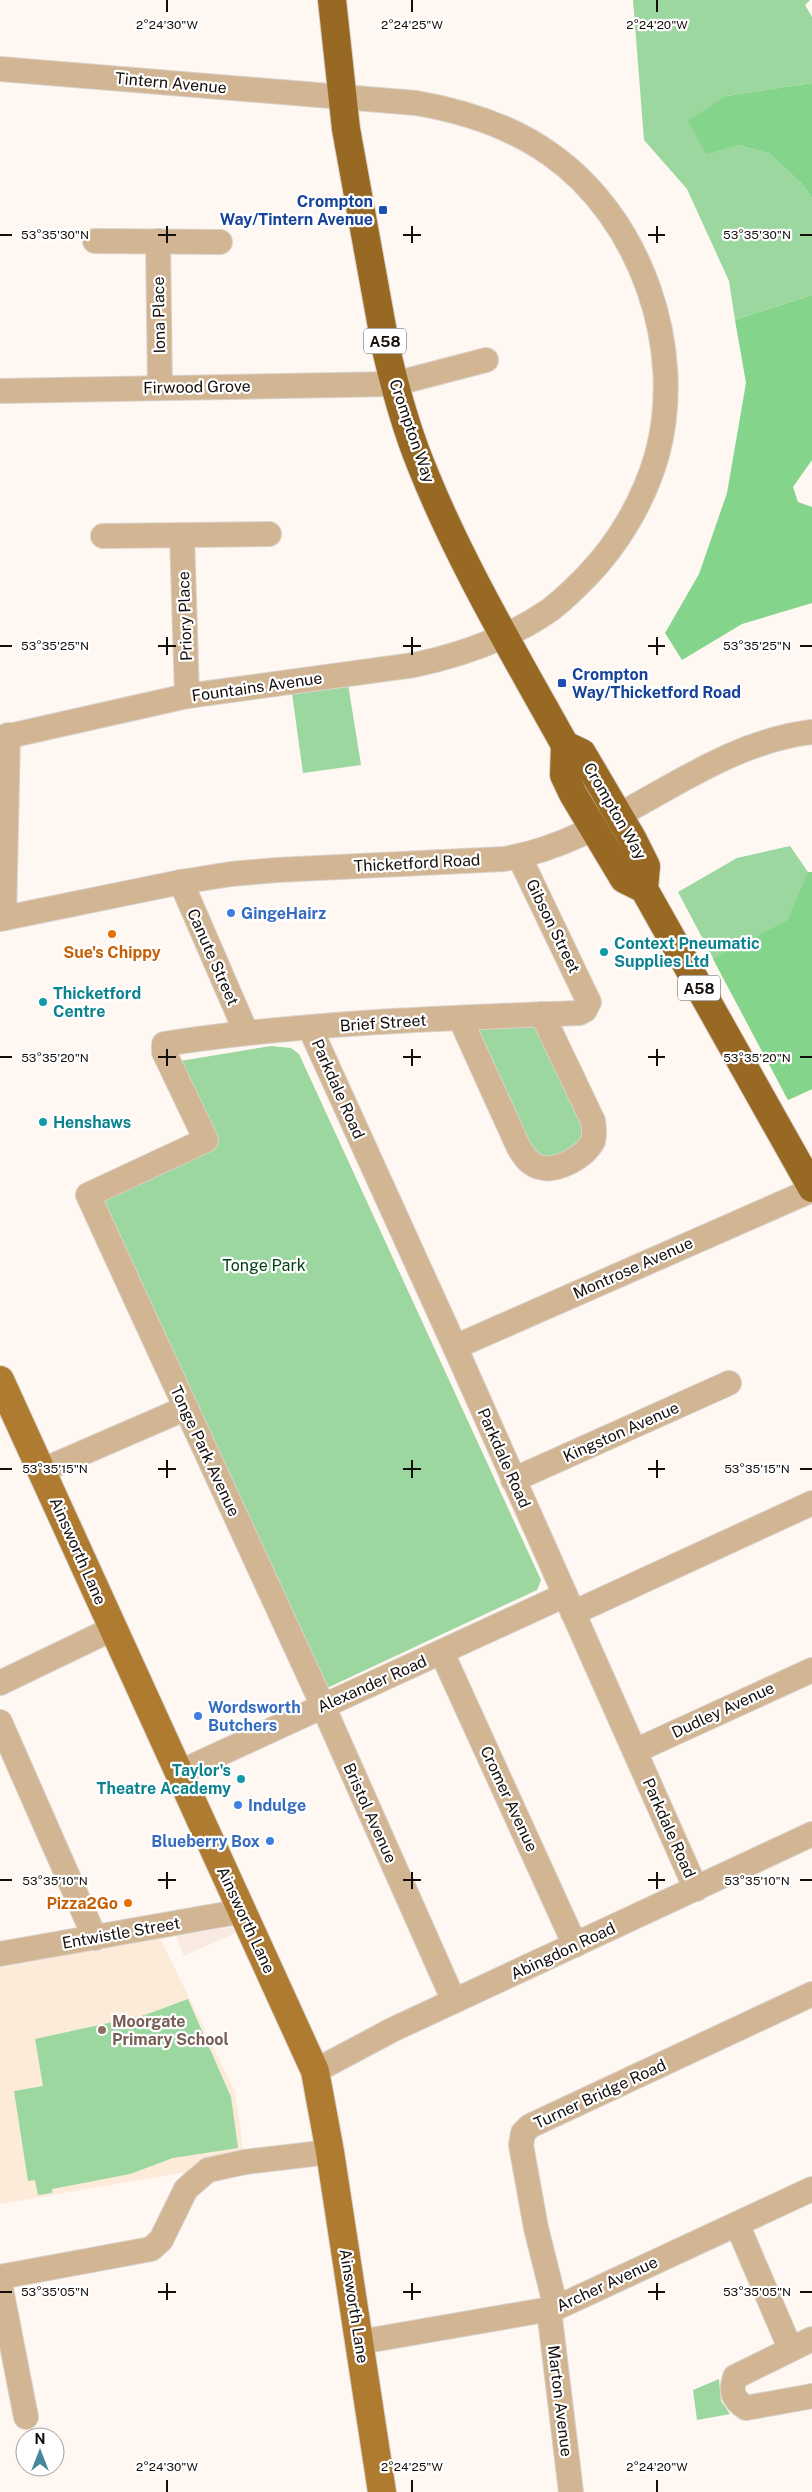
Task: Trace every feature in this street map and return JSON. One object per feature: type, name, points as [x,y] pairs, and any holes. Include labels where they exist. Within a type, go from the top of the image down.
[{"type":"highway","name":"Crompton Way","points":[[332,0],[342,96],[386,349],[394,384],[420,464],[506,636],[565,745],[564,776],[592,828],[624,879],[644,889],[646,866],[582,753],[565,745]]},
{"type":"highway","name":"A58","points":[[644,889],[812,1189]]},
{"type":"main road","name":"Ainsworth Lane","points":[[0,1380],[315,2071],[330,2152],[382,2492]]},
{"type":"street","name":"Tintern Avenue","points":[[0,69],[342,96],[416,103],[449,109],[506,129],[534,144],[557,160],[596,198],[632,250],[646,280],[661,337],[665,390],[657,455],[647,482],[618,539],[597,566],[548,612],[506,636]]},
{"type":"street","points":[[95,241],[220,242]]},
{"type":"street","name":"Iona Place","points":[[158,241],[160,388]]},
{"type":"street","name":"Firwood Grove","points":[[0,391],[394,384],[486,360]]},
{"type":"street","points":[[103,536],[269,534]]},
{"type":"street","name":"Priory Place","points":[[182,535],[187,696]]},
{"type":"street","name":"Fountains Avenue","points":[[4,737],[187,696],[414,665],[443,658],[506,636]]},
{"type":"street","name":"Thicketford Road","points":[[2,918],[181,882],[276,870],[519,856],[546,849],[592,828],[740,751],[768,740],[812,732]]},
{"type":"street","points":[[2,918],[4,737]]},
{"type":"street","name":"Gibson Street","points":[[519,856],[586,996]]},
{"type":"street","name":"Canute Street","points":[[181,882],[246,1032]]},
{"type":"street","name":"Brief Street","points":[[88,1195],[206,1140],[164,1052],[162,1047],[164,1044],[246,1032],[460,1018],[579,1013],[585,1010],[589,1002],[586,996]]},
{"type":"street","points":[[460,1018],[519,1148],[526,1159],[538,1167],[551,1168],[585,1152],[593,1140],[595,1131],[593,1121],[542,1014]]},
{"type":"street","name":"Parkdale Road","points":[[310,1028],[455,1347],[696,1889]]},
{"type":"street","name":"Montrose Avenue","points":[[455,1347],[812,1189]]},
{"type":"street","name":"Tonge Park Avenue","points":[[88,1195],[323,1706]]},
{"type":"street","name":"Kingston Avenue","points":[[513,1480],[729,1383]]},
{"type":"street","points":[[41,1471],[186,1408]]},
{"type":"street","name":"Alexander Road","points":[[178,1772],[442,1653],[569,1604],[812,1503]]},
{"type":"street","points":[[0,1683],[112,1629]]},
{"type":"street","name":"Cromer Avenue","points":[[442,1653],[575,1945]]},
{"type":"street","name":"Dudley Avenue","points":[[635,1751],[812,1670]]},
{"type":"street","name":"Bristol Avenue","points":[[323,1706],[454,2001]]},
{"type":"street","points":[[0,1722],[95,1938]]},
{"type":"street","name":"Abingdon Road","points":[[315,2071],[394,2029],[812,1834]]},
{"type":"street","name":"Entwistle Street","points":[[0,1954],[243,1911]]},
{"type":"street","name":"Turner Bridge Road","points":[[552,2309],[522,2145],[523,2133],[530,2126],[812,1994]]},
{"type":"street","points":[[0,2277],[45,2260],[147,2250],[161,2240],[186,2189],[208,2170],[246,2162],[330,2152]]},
{"type":"street","name":"Archer Avenue","points":[[360,2342],[552,2309],[812,2189]]},
{"type":"street","points":[[737,2224],[790,2348]]},
{"type":"street","points":[[0,2284],[26,2417]]},
{"type":"street","name":"Marton Avenue","points":[[552,2309],[571,2492]]},
{"type":"street","points":[[812,2339],[790,2348],[735,2377],[731,2388],[735,2400],[746,2408],[812,2396]]},
{"type":"shaded area","points":[[232,1927],[235,1933],[184,1956],[176,1936]]},
{"type":"shaded area","name":"Moorgate Primary School","points":[[159,1936],[235,2092],[245,2162],[0,2204],[0,1968]]},
{"type":"green space","points":[[633,0],[810,0],[805,5],[812,17],[812,83],[726,96],[738,145],[770,154],[801,183],[812,198],[812,295],[735,320],[729,281],[687,189],[644,140]]},
{"type":"green space","points":[[812,83],[812,198],[801,183],[770,154],[738,145],[706,154],[688,121],[726,96]]},
{"type":"green space","points":[[812,295],[812,460],[793,487],[798,502],[812,507],[812,603],[742,624],[682,660],[665,633],[699,574],[727,493],[746,383],[735,320]]},
{"type":"green space","points":[[348,684],[361,765],[303,773],[292,693]]},
{"type":"green space","points":[[790,846],[808,872],[812,872],[812,1089],[788,1100],[678,892],[737,858]]},
{"type":"green space","points":[[808,872],[812,872],[812,1089],[788,1100],[713,959],[788,920]]},
{"type":"green space","points":[[532,1025],[544,1029],[589,1128],[586,1139],[552,1161],[532,1156],[478,1029]]},
{"type":"green space","name":"Tonge Park","points":[[271,1046],[291,1048],[299,1054],[541,1580],[537,1590],[327,1688],[101,1198],[214,1144],[174,1062]]},
{"type":"green space","points":[[188,1999],[231,2097],[238,2148],[173,2158],[130,2174],[52,2189],[52,2193],[38,2195],[35,2180],[28,2181],[14,2091],[43,2086],[35,2039],[145,2015]]},
{"type":"green space","points":[[719,2379],[721,2401],[730,2414],[697,2420],[693,2390]]},
{"type":"place","name":"Crompton Way/Tintern Avenue","points":[[383,210]]},
{"type":"place","name":"Crompton Way/Thicketford Road","points":[[562,683]]},
{"type":"place","name":"GingeHairz","points":[[231,913]]},
{"type":"place","name":"Sue's Chippy","points":[[112,934]]},
{"type":"place","name":"Context Pneumatic Supplies Ltd","points":[[604,952]]},
{"type":"place","name":"Thicketford Centre","points":[[43,1002]]},
{"type":"place","name":"Henshaws","points":[[43,1122]]},
{"type":"place","name":"Wordsworth Butchers","points":[[198,1716]]},
{"type":"place","name":"Taylor's Theatre Academy","points":[[241,1779]]},
{"type":"place","name":"Indulge","points":[[238,1805]]},
{"type":"place","name":"Blueberry Box","points":[[270,1841]]},
{"type":"place","name":"Pizza2Go","points":[[128,1903]]},
{"type":"place","name":"Moorgate Primary School","points":[[102,2030]]}]
